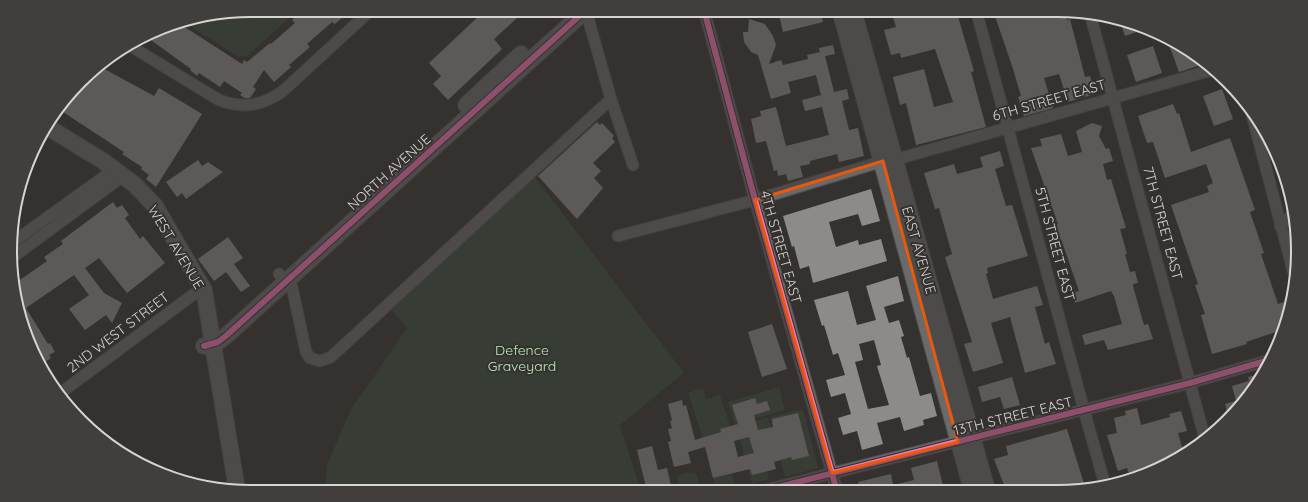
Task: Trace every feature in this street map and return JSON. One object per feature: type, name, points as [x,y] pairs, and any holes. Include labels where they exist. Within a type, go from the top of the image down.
[{"type":"street","points":[[134,48],[219,100],[232,105],[244,106],[270,100],[282,91],[363,17]]},
{"type":"street","name":"NORTH AVENUE","points":[[208,340],[282,278],[573,17]]},
{"type":"street","points":[[587,17],[611,99],[633,165]]},
{"type":"street","name":"4TH STREET EAST","points":[[706,17],[755,200],[836,485]]},
{"type":"street","name":"EAST AVENUE","points":[[842,17],[888,161],[965,440],[971,485]]},
{"type":"street","name":"EAST AVENUE","points":[[855,17],[888,161]]},
{"type":"street","name":"5TH STREET EAST","points":[[978,17],[1084,410],[1105,481]]},
{"type":"street","name":"7TH STREET EAST","points":[[1092,19],[1114,96],[1203,433]]},
{"type":"street","name":"6TH STREET EAST","points":[[618,236],[755,200],[888,161],[1009,128],[1114,96],[1207,71]]},
{"type":"street","points":[[282,278],[292,287],[306,352],[310,358],[320,361],[331,356],[611,99]]},
{"type":"street","points":[[1255,125],[1290,264]]},
{"type":"street","name":"WEST AVENUE","points":[[51,130],[114,176],[124,189],[147,211],[179,265],[194,294],[208,340],[236,484]]},
{"type":"street","name":"WEST AVENUE","points":[[46,137],[114,176],[134,185],[155,206],[204,290],[208,340],[228,484]]},
{"type":"street","points":[[18,239],[114,176]]},
{"type":"street","points":[[17,254],[114,176]]},
{"type":"street","points":[[1280,226],[1289,218]]},
{"type":"street","name":"2ND WEST STREET","points":[[63,391],[194,294]]},
{"type":"street","name":"13TH STREET EAST","points":[[785,485],[1190,383],[1263,361]]},
{"type":"street","name":"EAST AVENUE","points":[[965,440],[985,485]]},
{"type":"highlighted area","points":[[883,161],[958,442],[832,473],[755,200]]},
{"type":"green space","points":[[290,17],[247,56],[239,57],[189,25],[220,19]]},
{"type":"green space","name":"Defence Graveyard","points":[[531,172],[684,373],[620,425],[639,485],[326,485],[327,465],[350,411],[407,328],[387,305]]},
{"type":"green space","points":[[779,387],[785,410],[735,424],[728,402]]},
{"type":"green space","points":[[703,388],[706,399],[720,395],[730,426],[720,429],[721,432],[710,435],[704,442],[688,393]]},
{"type":"green space","points":[[803,409],[818,468],[785,477],[770,417]]},
{"type":"green space","points":[[768,417],[776,448],[771,449],[776,469],[767,472],[769,479],[752,484],[736,426]]},
{"type":"green space","points":[[689,472],[696,473],[700,485],[679,485],[677,476]]},
{"type":"green space","points":[[732,473],[735,485],[715,485],[713,478]]},
{"type":"building","points":[[295,17],[343,17],[335,24],[332,22],[307,44],[310,47],[289,65],[291,67],[274,82],[264,70],[253,87],[256,89],[250,98],[245,98],[240,95],[242,93],[224,81],[220,87],[199,73],[197,76],[190,70],[191,69],[151,40],[184,27],[242,64],[244,60],[247,62],[295,23],[292,20]]},
{"type":"building","points":[[478,17],[518,17],[494,39],[502,49],[448,100],[433,84],[441,76],[429,63]]},
{"type":"building","points":[[779,17],[822,17],[823,22],[783,32]]},
{"type":"building","points":[[893,17],[958,17],[974,71],[971,72],[986,127],[916,145],[906,103],[900,105],[893,77],[924,69],[934,107],[953,102],[935,49],[901,58],[900,53],[891,55],[884,30],[896,27]]},
{"type":"building","points":[[995,17],[1066,18],[1067,20],[1070,19],[1085,77],[1090,76],[1095,94],[1068,102],[1059,74],[1044,78],[1053,108],[1024,116],[1018,97],[1021,96]]},
{"type":"building","points":[[749,19],[765,24],[773,36],[776,45],[769,64],[781,60],[783,65],[808,59],[807,55],[820,52],[819,48],[833,45],[835,54],[825,56],[834,92],[847,89],[849,99],[842,101],[849,130],[858,128],[864,156],[839,162],[837,154],[810,161],[810,164],[800,166],[803,177],[788,181],[786,174],[778,176],[777,170],[774,171],[766,141],[756,143],[751,119],[761,116],[760,111],[776,107],[786,146],[829,135],[822,107],[805,111],[802,100],[821,95],[816,75],[788,82],[791,93],[771,99],[758,55],[751,52],[744,42],[743,32],[748,32]]},
{"type":"building","points":[[1122,26],[1138,31],[1125,36]]},
{"type":"building","points":[[1153,46],[1162,73],[1136,82],[1127,55]]},
{"type":"building","points":[[1169,46],[1199,65],[1179,72]]},
{"type":"building","points":[[104,69],[154,96],[159,88],[202,114],[156,187],[146,179],[149,175],[141,169],[142,167],[122,154],[124,152],[63,112],[75,97]]},
{"type":"building","points":[[1222,89],[1233,119],[1214,126],[1203,96]]},
{"type":"building","points":[[1173,104],[1177,114],[1179,113],[1191,152],[1230,138],[1255,210],[1250,212],[1264,253],[1261,254],[1278,304],[1284,302],[1285,305],[1277,332],[1246,342],[1247,344],[1212,354],[1201,315],[1205,314],[1195,285],[1198,284],[1171,205],[1209,192],[1207,186],[1213,183],[1206,164],[1165,178],[1153,142],[1147,143],[1138,116]]},
{"type":"building","points":[[597,122],[600,125],[602,123],[614,136],[612,138],[615,142],[593,163],[601,171],[594,178],[603,188],[577,219],[538,176]]},
{"type":"building","points":[[1092,123],[1102,126],[1099,136],[1106,149],[1109,148],[1113,161],[1103,164],[1107,180],[1111,179],[1126,228],[1120,229],[1130,272],[1135,271],[1138,283],[1133,284],[1144,325],[1148,324],[1153,339],[1108,350],[1104,340],[1085,345],[1082,335],[1122,324],[1114,296],[1111,291],[1075,303],[1072,293],[1079,291],[1061,239],[1057,241],[1052,226],[1058,224],[1031,148],[1042,146],[1040,139],[1061,134],[1068,156],[1082,152],[1076,131]]},
{"type":"building","points":[[1000,151],[1004,166],[995,169],[1006,206],[1012,205],[1028,256],[987,268],[988,273],[986,274],[993,299],[1037,286],[1043,305],[1035,307],[1045,344],[1049,342],[1056,364],[1025,373],[1010,317],[991,323],[1003,363],[973,372],[964,344],[972,342],[945,257],[952,254],[939,208],[935,209],[924,173],[954,164],[957,174],[983,167],[980,157]]},
{"type":"building","points":[[198,160],[202,166],[208,162],[223,172],[186,199],[182,193],[177,197],[166,182]]},
{"type":"building","points":[[871,189],[880,221],[862,226],[858,214],[829,222],[836,247],[858,240],[859,245],[881,239],[887,261],[813,283],[809,266],[800,269],[794,246],[792,247],[783,216]]},
{"type":"building","points":[[113,202],[117,208],[122,205],[129,215],[125,218],[140,239],[143,236],[165,263],[127,293],[99,258],[85,268],[104,293],[122,303],[112,323],[106,315],[85,330],[69,309],[89,295],[74,275],[26,308],[48,344],[50,343],[55,352],[49,355],[51,358],[45,362],[29,326],[21,297],[19,281],[47,261],[44,257],[63,244],[61,241]]},
{"type":"building","points":[[228,237],[243,258],[234,264],[250,286],[241,292],[226,272],[214,281],[198,259]]},
{"type":"building","points":[[898,276],[904,301],[884,307],[889,323],[899,320],[904,336],[901,337],[907,358],[909,357],[920,396],[931,393],[937,416],[923,420],[924,425],[904,431],[900,417],[877,423],[883,444],[862,450],[857,431],[843,435],[838,418],[851,414],[845,393],[831,397],[826,380],[845,375],[838,353],[833,355],[824,325],[822,326],[814,300],[848,291],[857,325],[876,320],[866,286]],"holes":[[[874,340],[881,365],[877,366],[889,405],[868,409],[855,362],[863,360],[859,344]]]},
{"type":"building","points":[[772,324],[787,369],[762,377],[748,332]]},
{"type":"building","points":[[1256,375],[1243,393],[1233,405],[1227,411],[1225,404],[1236,401],[1232,386],[1249,381],[1248,377]]},
{"type":"building","points":[[1012,377],[1020,405],[1004,409],[1000,397],[982,402],[978,387]]},
{"type":"building","points":[[755,398],[757,404],[767,401],[770,410],[754,415],[758,430],[773,427],[772,419],[798,413],[809,456],[792,460],[791,457],[774,462],[776,469],[752,475],[750,469],[713,478],[705,447],[688,452],[691,463],[674,467],[668,442],[671,441],[668,429],[672,428],[670,421],[672,420],[668,404],[682,400],[683,406],[686,405],[695,440],[721,432],[720,429],[738,424],[732,405]],"holes":[[[749,437],[754,453],[738,457],[734,441]]]},
{"type":"building","points":[[1137,408],[1141,425],[1170,417],[1169,414],[1181,411],[1187,431],[1178,433],[1183,449],[1160,461],[1132,473],[1129,474],[1127,468],[1118,471],[1107,435],[1117,433],[1114,418],[1126,415],[1125,411]]},
{"type":"building","points":[[1067,429],[1084,483],[1004,485],[994,459],[1008,455],[1006,446]]},
{"type":"building","points":[[652,446],[658,470],[667,468],[671,485],[646,485],[637,450]]},
{"type":"building","points":[[937,461],[943,485],[893,485],[914,480],[911,468]]},
{"type":"building","points":[[891,474],[893,485],[859,485],[858,482]]},
{"type":"cycle path","points":[[204,346],[218,342],[227,335],[578,17]]},
{"type":"cycle path","points":[[706,17],[755,200],[835,485]]},
{"type":"cycle path","points":[[786,485],[1190,383],[1263,362]]}]
